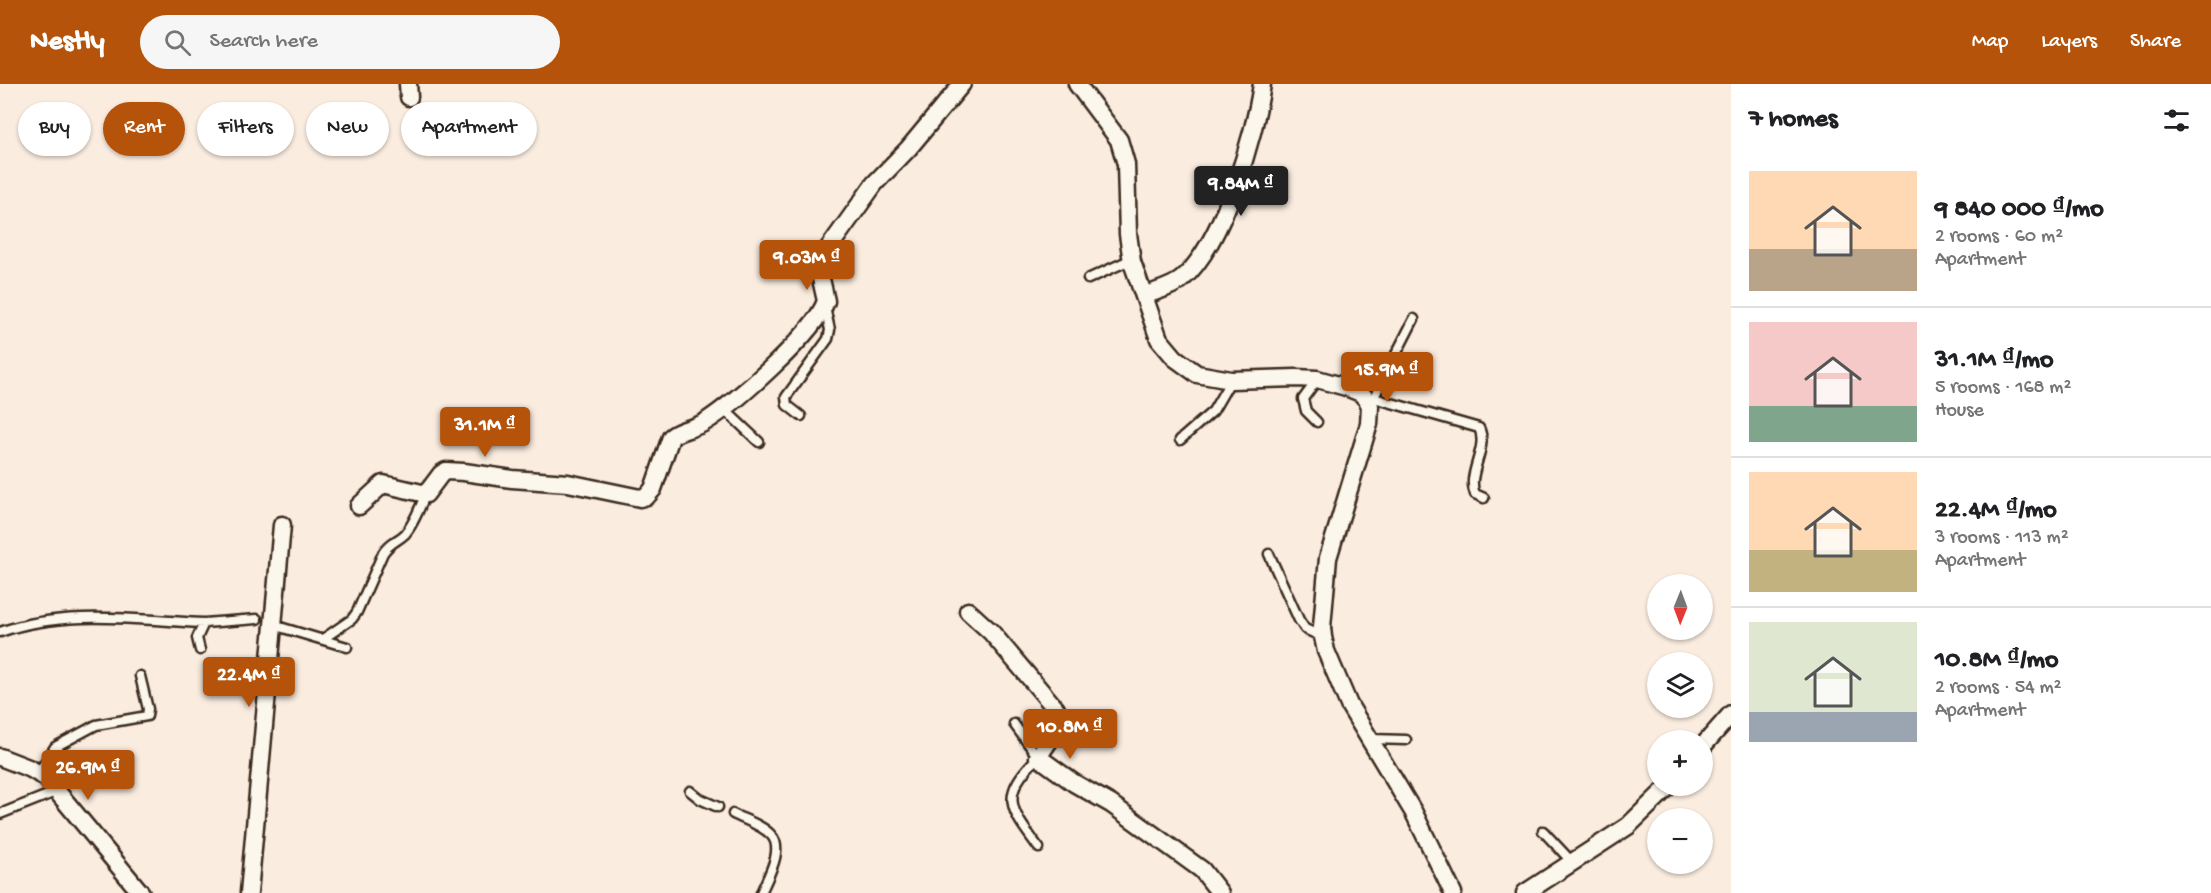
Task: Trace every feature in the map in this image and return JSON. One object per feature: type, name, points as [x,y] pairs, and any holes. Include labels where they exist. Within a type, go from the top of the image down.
[{"type":"street","points":[[359,506],[383,484],[426,494],[441,474],[450,471],[513,480],[568,483],[644,497],[651,494],[671,437],[676,432],[704,423],[752,385],[807,332],[824,307],[826,296],[819,270],[823,256],[875,183],[908,149],[962,84]]},
{"type":"street","points":[[1077,84],[1119,140],[1126,164],[1128,234],[1132,259],[1160,339],[1175,358],[1197,374],[1231,380],[1317,379],[1361,393],[1372,402],[1369,424],[1328,558],[1323,637],[1326,651],[1349,705],[1414,813],[1453,893]]},
{"type":"street","points":[[1144,296],[1180,282],[1199,260],[1218,226],[1243,168],[1262,84]]},
{"type":"street","points":[[249,893],[267,620],[282,525]]},
{"type":"street","points":[[968,611],[991,632],[1056,709],[1058,728],[1038,757],[1074,783],[1111,804],[1202,870],[1220,893]]},
{"type":"street","points":[[1713,734],[1731,714]]},
{"type":"street","points":[[0,757],[46,778],[141,893]]},
{"type":"street","points":[[1525,893],[1628,826],[1659,796]]},
{"type":"lane","points":[[1088,279],[1132,259]]},
{"type":"lane","points":[[801,416],[787,405],[786,397],[828,339],[830,330],[824,307]]},
{"type":"lane","points":[[1414,319],[1372,402],[1479,428],[1482,441],[1473,486],[1476,494],[1484,498]]},
{"type":"lane","points":[[1317,379],[1303,399],[1306,411],[1317,422]]},
{"type":"lane","points":[[1180,440],[1213,411],[1231,380]]},
{"type":"lane","points":[[723,408],[759,442]]},
{"type":"lane","points":[[322,639],[352,619],[383,553],[396,539],[404,535],[426,494]]},
{"type":"lane","points":[[1269,554],[1299,620],[1305,629],[1323,637]]},
{"type":"lane","points":[[0,632],[17,626],[70,618],[204,623],[267,620],[347,647]]},
{"type":"lane","points":[[200,650],[197,638],[204,623]]},
{"type":"lane","points":[[38,773],[55,747],[96,725],[147,716],[148,709],[140,676]]},
{"type":"lane","points":[[1014,724],[1038,757],[1017,782],[1011,798],[1018,819],[1039,848]]},
{"type":"lane","points":[[1368,739],[1406,740]]},
{"type":"lane","points":[[0,814],[58,791]]},
{"type":"lane","points":[[690,791],[700,799],[718,807]]},
{"type":"lane","points":[[733,814],[766,830],[775,843],[775,856],[761,893]]},
{"type":"lane","points":[[1543,831],[1572,862]]}]
